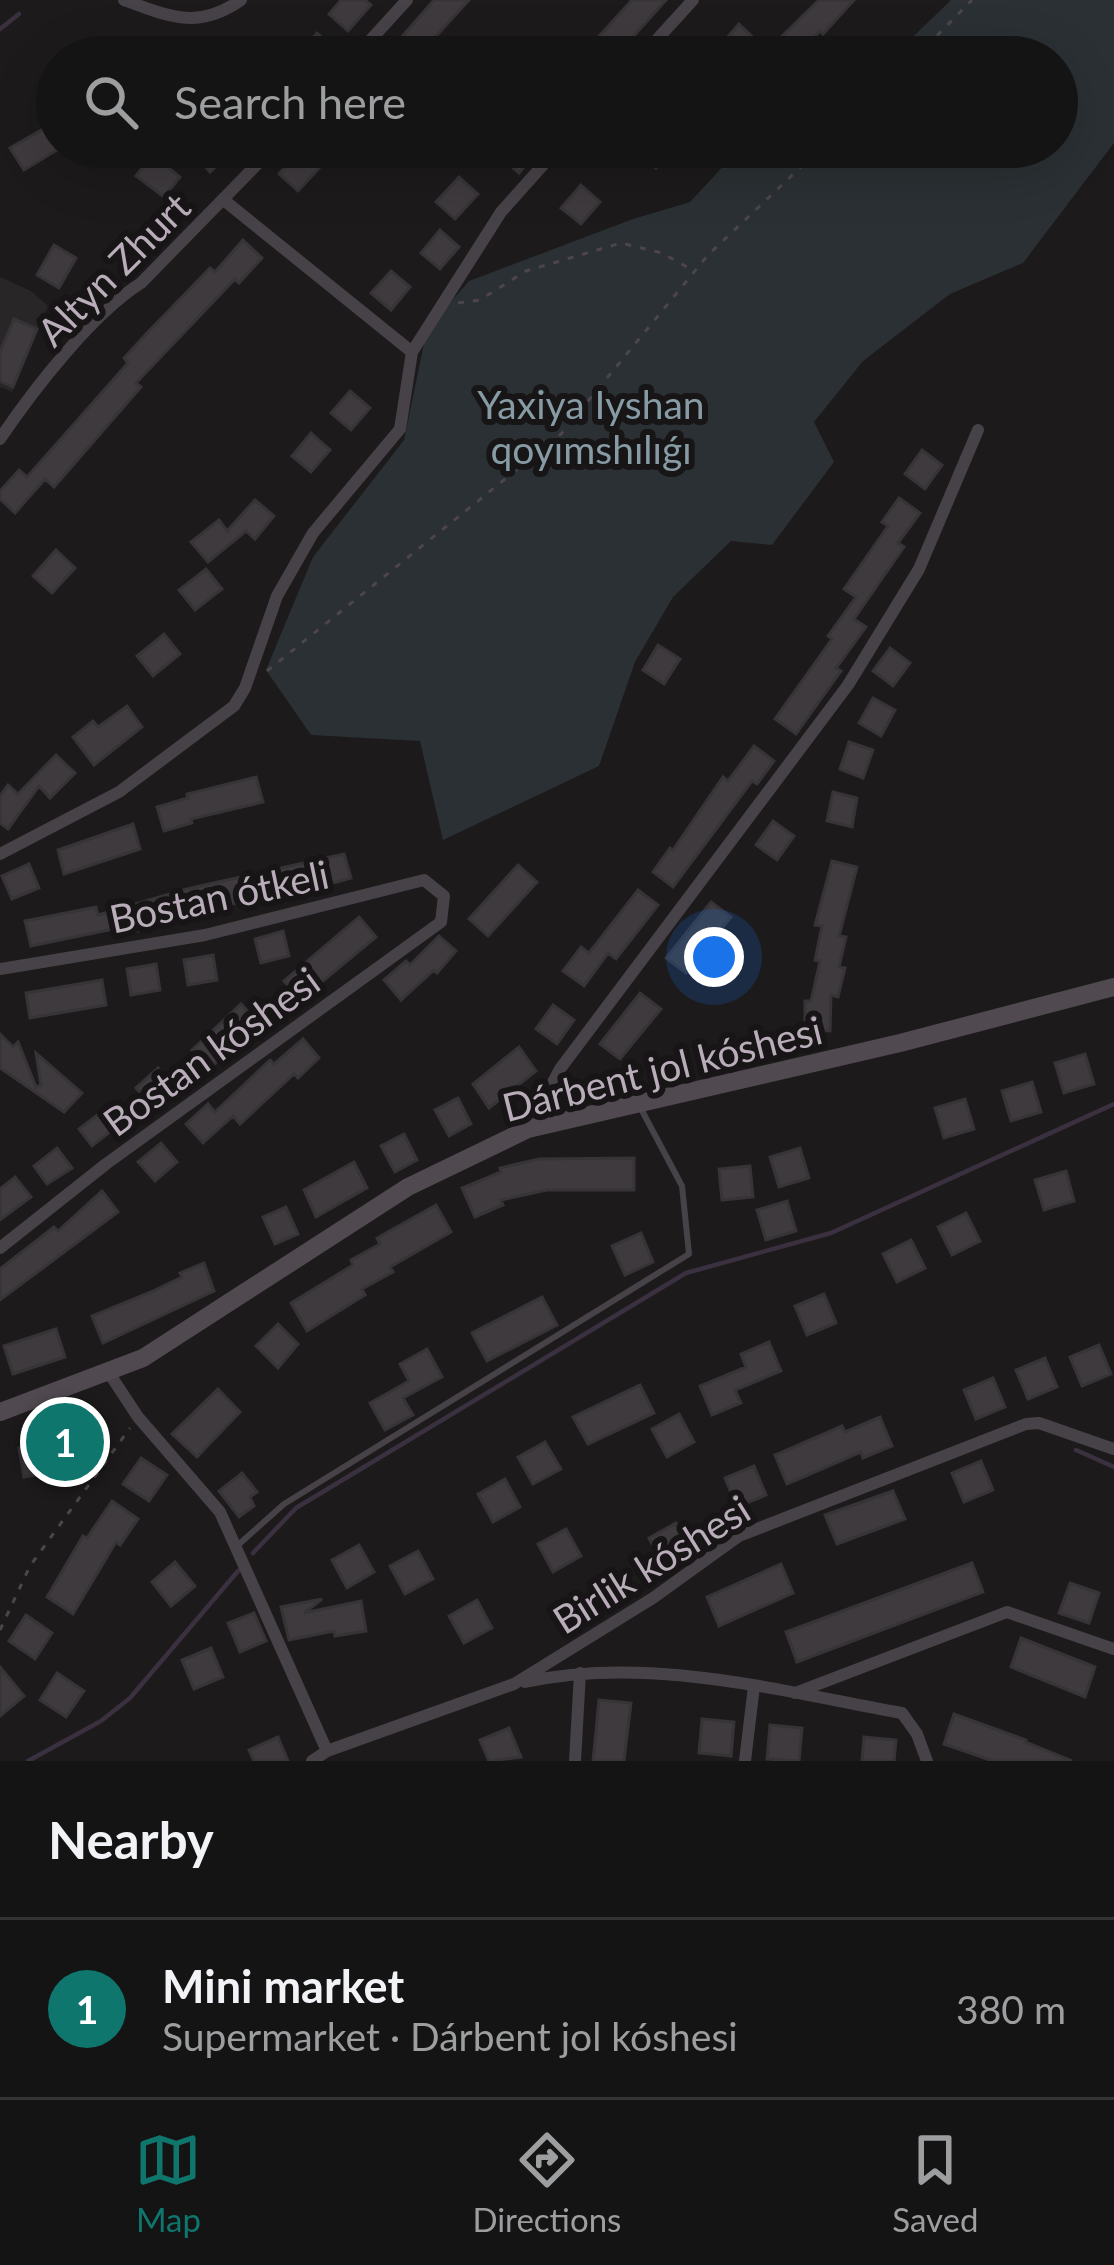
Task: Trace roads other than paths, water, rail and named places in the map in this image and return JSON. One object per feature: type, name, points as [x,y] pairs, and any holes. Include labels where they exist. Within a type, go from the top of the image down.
[{"type":"main road","name":"Dárbent jol kóshesi","points":[[0,1412],[143,1358],[408,1187],[528,1129],[900,1043],[1114,986]]},
{"type":"street","points":[[124,0],[173,18],[217,16],[241,0]]},
{"type":"street","points":[[374,36],[407,0]]},
{"type":"street","points":[[660,36],[693,0]]},
{"type":"street","name":"Altyn Zhurt","points":[[0,439],[22,406],[118,298],[141,283],[255,168]]},
{"type":"street","points":[[0,854],[119,792],[234,706],[277,596],[313,533],[400,429],[412,352],[501,212],[540,168]]},
{"type":"street","points":[[225,201],[412,352]]},
{"type":"street","points":[[528,1129],[560,1069],[848,685],[919,569],[978,430]]},
{"type":"street","name":"Bostan ótkeli","points":[[0,969],[205,935],[424,880],[444,896]]},
{"type":"street","name":"Bostan kóshesi","points":[[0,1248],[106,1164],[441,922],[444,896]]},
{"type":"street","points":[[110,1373],[138,1417],[220,1512],[327,1751]]},
{"type":"street","name":"Birlik kóshesi","points":[[311,1761],[327,1751],[514,1684],[653,1598],[739,1536],[1026,1424],[1039,1423],[1114,1449]]},
{"type":"street","points":[[792,1694],[1007,1612],[1114,1648]]},
{"type":"street","points":[[575,1761],[580,1673]]},
{"type":"street","points":[[514,1684],[580,1673],[706,1677],[902,1713],[917,1734],[925,1761]]},
{"type":"street","points":[[745,1761],[754,1686]]},
{"type":"lane","points":[[237,1546],[284,1504],[688,1254],[682,1186],[637,1102]]},
{"type":"waterway","points":[[0,29],[19,14]]},
{"type":"waterway","points":[[253,1553],[296,1508],[686,1273],[831,1233],[1114,1104]]},
{"type":"waterway","points":[[1076,1450],[1114,1467]]},
{"type":"waterway","points":[[28,1761],[101,1721],[130,1698],[238,1571]]},
{"type":"place","name":"Mini market","points":[[65,1442]]},
{"type":"park label","name":"Yaxiya Iyshan qoyımshılıǵı","points":[[591,426]]}]
